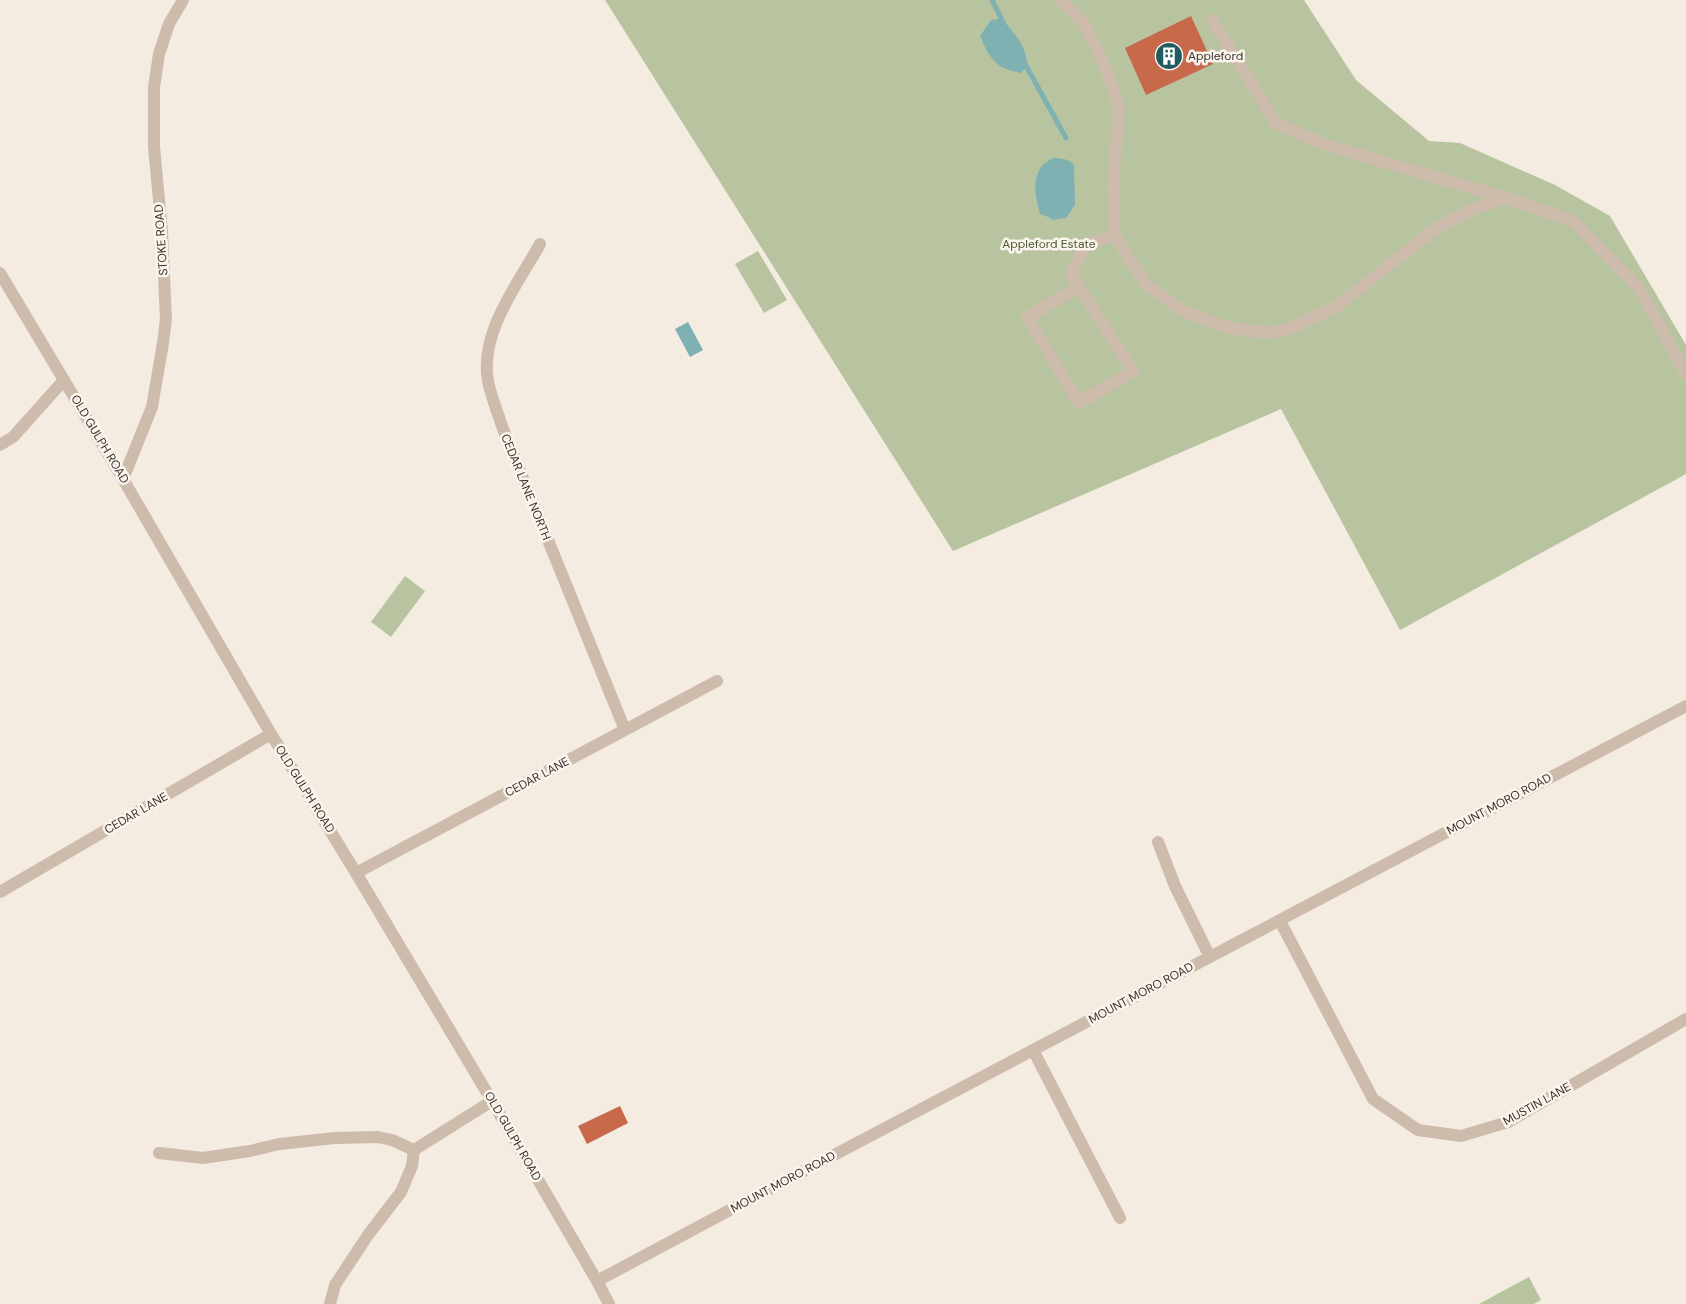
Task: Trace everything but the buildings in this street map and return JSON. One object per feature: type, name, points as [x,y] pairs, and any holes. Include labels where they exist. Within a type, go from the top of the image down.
[{"type":"street","name":"STOKE ROAD","points":[[123,479],[152,407],[163,343],[166,319],[162,232],[154,147],[154,87],[159,54],[169,24],[183,0]]},
{"type":"street","points":[[1060,0],[1083,22],[1104,64],[1118,107],[1113,184],[1114,235],[1146,284],[1182,312],[1226,327],[1265,333],[1286,330],[1336,306],[1438,227],[1476,208],[1506,198]]},
{"type":"street","points":[[1212,20],[1276,123],[1326,144],[1506,198],[1573,221],[1638,287],[1686,374]]},
{"type":"street","points":[[1079,287],[1027,317],[1080,403],[1133,371],[1071,274],[1086,244],[1114,235]]},
{"type":"street","name":"CEDAR LANE NORTH","points":[[540,244],[504,305],[491,336],[487,362],[488,381],[503,429],[625,730]]},
{"type":"street","name":"OLD GULPH ROAD","points":[[0,273],[123,479],[271,734],[492,1101],[597,1281],[604,1302]]},
{"type":"street","points":[[0,445],[13,436],[64,380]]},
{"type":"street","name":"CEDAR LANE","points":[[356,873],[717,682]]},
{"type":"street","name":"MOUNT MORO ROAD","points":[[597,1281],[1686,706]]},
{"type":"street","name":"CEDAR LANE","points":[[0,892],[271,734]]},
{"type":"street","points":[[1158,842],[1172,881],[1210,957]]},
{"type":"street","name":"MUSTIN LANE","points":[[1280,920],[1374,1099],[1418,1130],[1461,1136],[1508,1122],[1686,1019]]},
{"type":"street","points":[[1033,1050],[1120,1218]]},
{"type":"street","points":[[414,1150],[492,1101]]},
{"type":"street","points":[[159,1153],[203,1158],[250,1151],[279,1144],[334,1138],[378,1137],[392,1140],[414,1150]]},
{"type":"street","points":[[330,1304],[335,1286],[340,1278],[368,1235],[401,1192],[412,1166],[414,1150]]},
{"type":"green space","name":"Appleford Estate","points":[[605,0],[1304,0],[1356,80],[1429,141],[1460,143],[1555,185],[1610,216],[1686,345],[1686,474],[1400,630],[1281,409],[953,551]]},
{"type":"green space","points":[[758,251],[787,300],[764,313],[735,264]]},
{"type":"green space","points":[[405,576],[425,591],[391,637],[371,622]]},
{"type":"green space","points":[[1529,1277],[1541,1300],[1534,1304],[1479,1304]]},
{"type":"water","points":[[1000,19],[1019,40],[1026,55],[1026,67],[1021,73],[1005,68],[994,61],[980,36],[991,20]]},
{"type":"water","points":[[1053,158],[1067,160],[1074,165],[1075,205],[1066,218],[1052,220],[1040,214],[1035,189],[1039,170]]},
{"type":"water","points":[[688,322],[703,350],[690,357],[675,329]]},
{"type":"waterway","points":[[992,0],[1005,26]]},
{"type":"waterway","points":[[1024,62],[1066,138]]},
{"type":"place","name":"Appleford","points":[[1169,56]]}]
